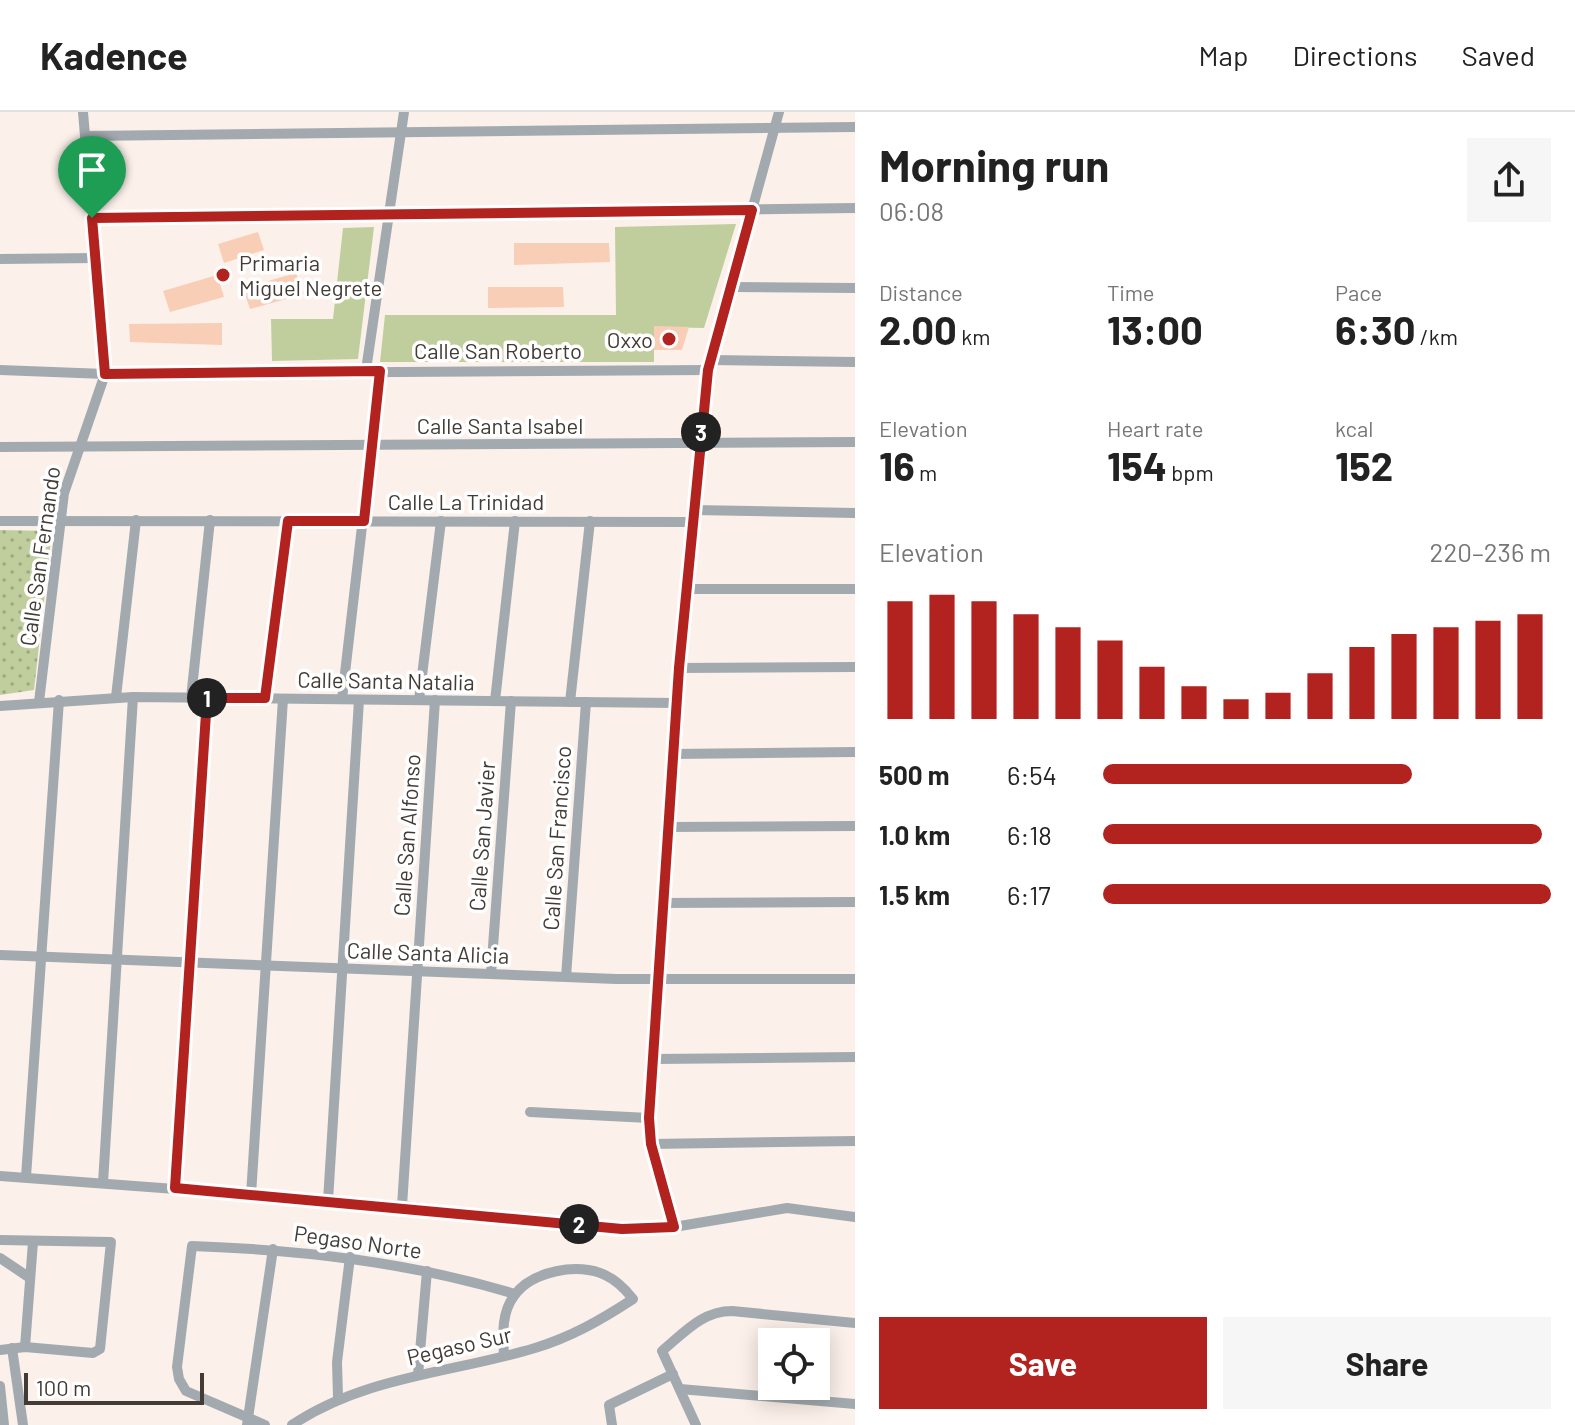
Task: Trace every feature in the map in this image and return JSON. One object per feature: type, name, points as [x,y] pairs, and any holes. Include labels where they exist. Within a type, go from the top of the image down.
[{"type":"street","points":[[83,112],[105,374]]},
{"type":"street","points":[[366,370],[404,112]]},
{"type":"street","points":[[674,1227],[651,1144],[649,1118],[672,754],[686,589],[709,365],[779,112]]},
{"type":"street","points":[[85,136],[855,127]]},
{"type":"street","points":[[92,218],[855,208]]},
{"type":"street","points":[[0,259],[96,258]]},
{"type":"street","points":[[733,287],[855,288]]},
{"type":"street","name":"Calle San Roberto","points":[[0,370],[105,374],[855,362]]},
{"type":"street","points":[[342,699],[380,371]]},
{"type":"street","name":"Calle San Fernando","points":[[39,702],[67,481],[105,374]]},
{"type":"street","name":"Calle Santa Isabel","points":[[0,447],[855,442]]},
{"type":"street","name":"Calle La Trinidad","points":[[0,521],[590,521],[855,513]]},
{"type":"street","points":[[116,697],[136,520]]},
{"type":"street","points":[[191,698],[210,520]]},
{"type":"street","points":[[265,698],[288,521]]},
{"type":"street","points":[[419,700],[441,521]]},
{"type":"street","points":[[495,701],[515,521]]},
{"type":"street","points":[[570,702],[590,521]]},
{"type":"street","points":[[686,589],[855,589]]},
{"type":"street","points":[[679,668],[855,667]]},
{"type":"street","name":"Calle Santa Natalia","points":[[0,706],[116,697],[676,703]]},
{"type":"street","points":[[103,1183],[133,697]]},
{"type":"street","points":[[175,1188],[207,698]]},
{"type":"street","points":[[251,1195],[283,699]]},
{"type":"street","points":[[26,1177],[59,700]]},
{"type":"street","points":[[328,1201],[359,700]]},
{"type":"street","name":"Calle San Alfonso","points":[[402,1206],[435,700]]},
{"type":"street","name":"Calle San Javier","points":[[491,974],[511,701]]},
{"type":"street","name":"Calle San Francisco","points":[[566,977],[586,702]]},
{"type":"street","points":[[672,754],[855,752]]},
{"type":"street","points":[[667,827],[855,826]]},
{"type":"street","points":[[662,903],[855,902]]},
{"type":"street","name":"Calle Santa Alicia","points":[[0,955],[566,977],[855,979]]},
{"type":"street","points":[[654,1059],[855,1057]]},
{"type":"street","points":[[530,1112],[649,1118]]},
{"type":"street","points":[[651,1144],[855,1141]]},
{"type":"street","points":[[0,1176],[402,1206],[622,1229],[674,1227],[787,1208],[855,1217]]},
{"type":"street","points":[[0,1240],[111,1242],[100,1349],[93,1353],[25,1347],[0,1350]]},
{"type":"street","points":[[25,1347],[33,1242]]},
{"type":"street","name":"Pegaso Norte","points":[[248,1422],[186,1391],[179,1379],[177,1367],[192,1246],[273,1249],[350,1257],[427,1271],[515,1294]]},
{"type":"street","points":[[265,1425],[248,1422],[273,1249]]},
{"type":"street","points":[[338,1398],[337,1362],[350,1257]]},
{"type":"street","points":[[0,1258],[30,1278]]},
{"type":"street","name":"Pegaso Sur","points":[[292,1425],[338,1398],[418,1375],[504,1356],[598,1323],[633,1299],[607,1275],[578,1269],[545,1275],[515,1294]]},
{"type":"street","points":[[418,1375],[427,1271]]},
{"type":"street","points":[[504,1356],[504,1322],[515,1294]]},
{"type":"street","points":[[696,1425],[662,1351],[701,1318],[715,1312],[855,1323]]},
{"type":"street","points":[[12,1348],[23,1425]]},
{"type":"street","points":[[612,1425],[609,1405],[673,1374]]},
{"type":"street","points":[[0,1386],[4,1425]]},
{"type":"street","points":[[680,1389],[855,1404]]},
{"type":"green space","points":[[736,224],[704,328],[654,327],[654,362],[380,362],[385,315],[616,315],[615,227]]},
{"type":"green space","points":[[374,227],[358,359],[272,361],[271,319],[333,319],[343,228]]},
{"type":"green space","points":[[0,530],[52,531],[34,690],[0,695]]},
{"type":"building","points":[[258,232],[264,250],[224,263],[218,244]]},
{"type":"building","points":[[514,243],[609,243],[610,262],[514,265]]},
{"type":"building","points":[[296,273],[304,294],[250,309],[243,288]]},
{"type":"building","points":[[217,275],[224,297],[170,312],[163,291]]},
{"type":"building","points":[[488,287],[563,287],[564,307],[488,308]]},
{"type":"building","points":[[222,323],[222,345],[130,342],[129,324]]},
{"type":"building","name":"Oxxo","points":[[654,326],[689,327],[682,350],[654,350]]},
{"type":"place","name":"Primaria Miguel Negrete","points":[[223,275]]},
{"type":"place","name":"Oxxo","points":[[669,339]]},
{"type":"route","points":[[752,210],[708,370],[679,668],[649,1118],[651,1144],[674,1227],[622,1229],[402,1206],[175,1188],[207,698],[265,698],[288,521],[364,521],[380,371],[105,374],[92,218],[752,210]]}]
